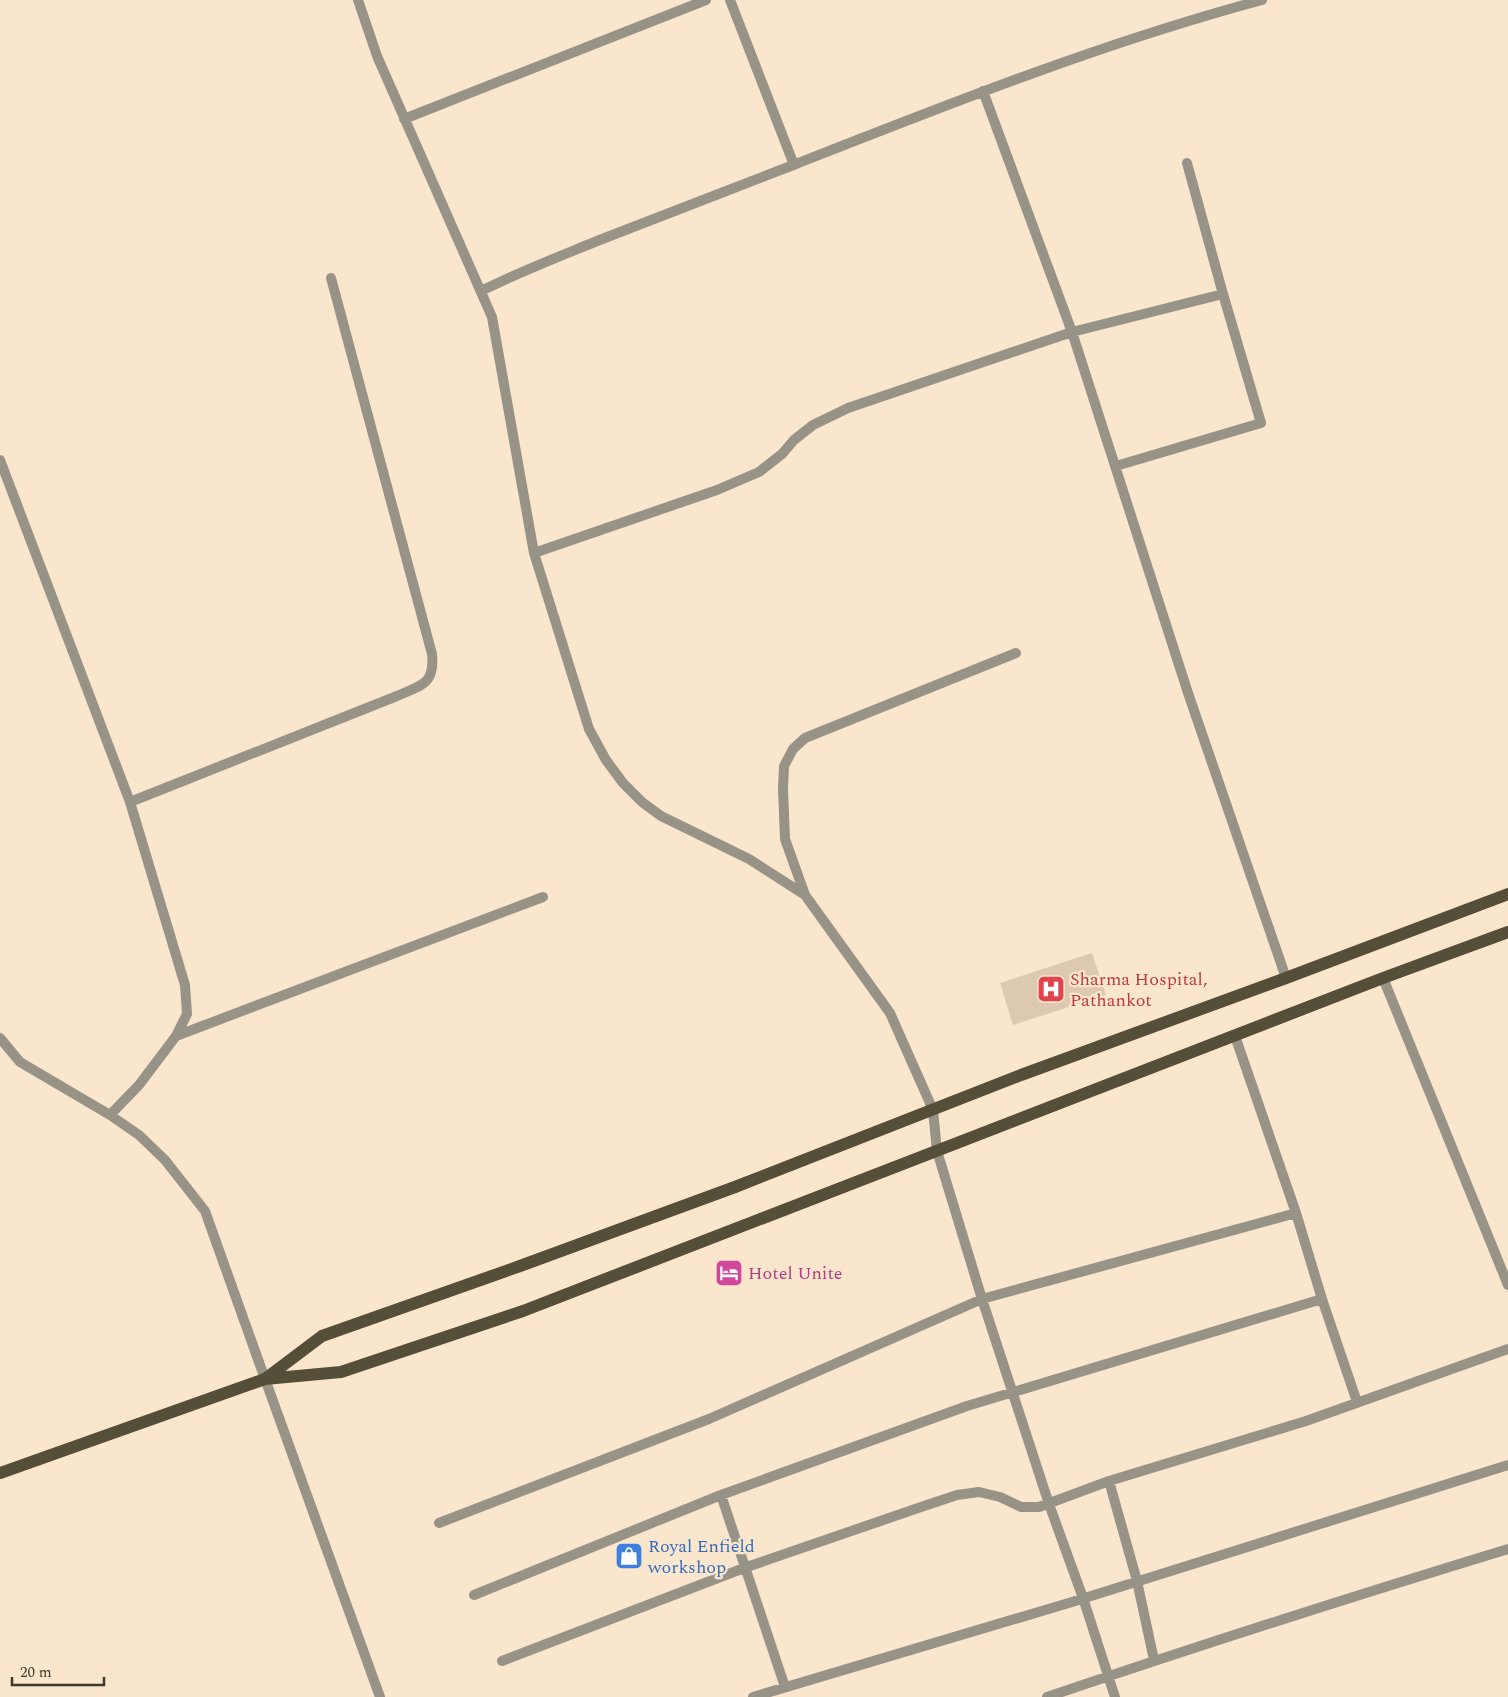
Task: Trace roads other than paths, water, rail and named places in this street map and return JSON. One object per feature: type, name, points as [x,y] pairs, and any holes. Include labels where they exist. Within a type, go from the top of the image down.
[{"type":"main road","points":[[265,1379],[322,1336],[735,1187],[1021,1075],[1508,894]]},
{"type":"main road","points":[[0,1473],[265,1379],[341,1372],[523,1311],[1383,978],[1508,932]]},
{"type":"street","points":[[358,0],[377,56],[492,317],[534,553],[589,729],[606,760],[623,783],[642,802],[661,816],[748,859],[805,895]]},
{"type":"street","points":[[404,119],[706,0]]},
{"type":"street","points":[[730,0],[794,165]]},
{"type":"street","points":[[481,291],[539,264],[982,91],[1044,68],[1262,0]]},
{"type":"street","points":[[982,91],[1072,332],[1188,693],[1286,978]]},
{"type":"street","points":[[1116,466],[1261,423],[1187,163]]},
{"type":"street","points":[[130,802],[397,696],[420,686],[430,678],[434,667],[432,654],[331,278]]},
{"type":"street","points":[[534,553],[717,490],[759,472],[782,454],[794,440],[813,425],[848,408],[1072,332],[1223,294]]},
{"type":"street","points":[[0,460],[130,802],[185,985],[187,1014],[176,1036],[139,1085],[110,1115]]},
{"type":"street","points":[[1016,654],[805,738],[792,749],[784,766],[782,789],[785,839],[805,895],[890,1013],[934,1110],[937,1152],[982,1300],[1115,1697]]},
{"type":"street","points":[[176,1036],[543,897]]},
{"type":"street","points":[[1383,978],[1505,1267],[1508,1285]]},
{"type":"street","points":[[1235,1036],[1296,1212],[1322,1299],[1357,1402]]},
{"type":"street","points":[[0,1038],[20,1062],[110,1115],[139,1135],[165,1160],[205,1211],[380,1697]]},
{"type":"street","points":[[439,1523],[709,1418],[982,1300],[1296,1212]]},
{"type":"street","points":[[474,1595],[721,1495],[966,1406],[1322,1299]]},
{"type":"street","points":[[502,1661],[744,1568],[871,1523],[958,1495],[979,1492],[1000,1497],[1020,1506],[1039,1508],[1108,1482],[1297,1424],[1508,1349]]},
{"type":"street","points":[[753,1697],[1137,1582],[1508,1465]]},
{"type":"street","points":[[1108,1482],[1137,1582],[1154,1660]]},
{"type":"street","points":[[721,1495],[785,1687]]},
{"type":"street","points":[[1047,1697],[1154,1660],[1508,1548]]},
{"type":"place","name":"Sharma Hospital, Pathankot","points":[[1051,989]]},
{"type":"place","name":"Hotel Unite","points":[[729,1273]]},
{"type":"place","name":"Royal Enfield workshop","points":[[629,1556]]}]
